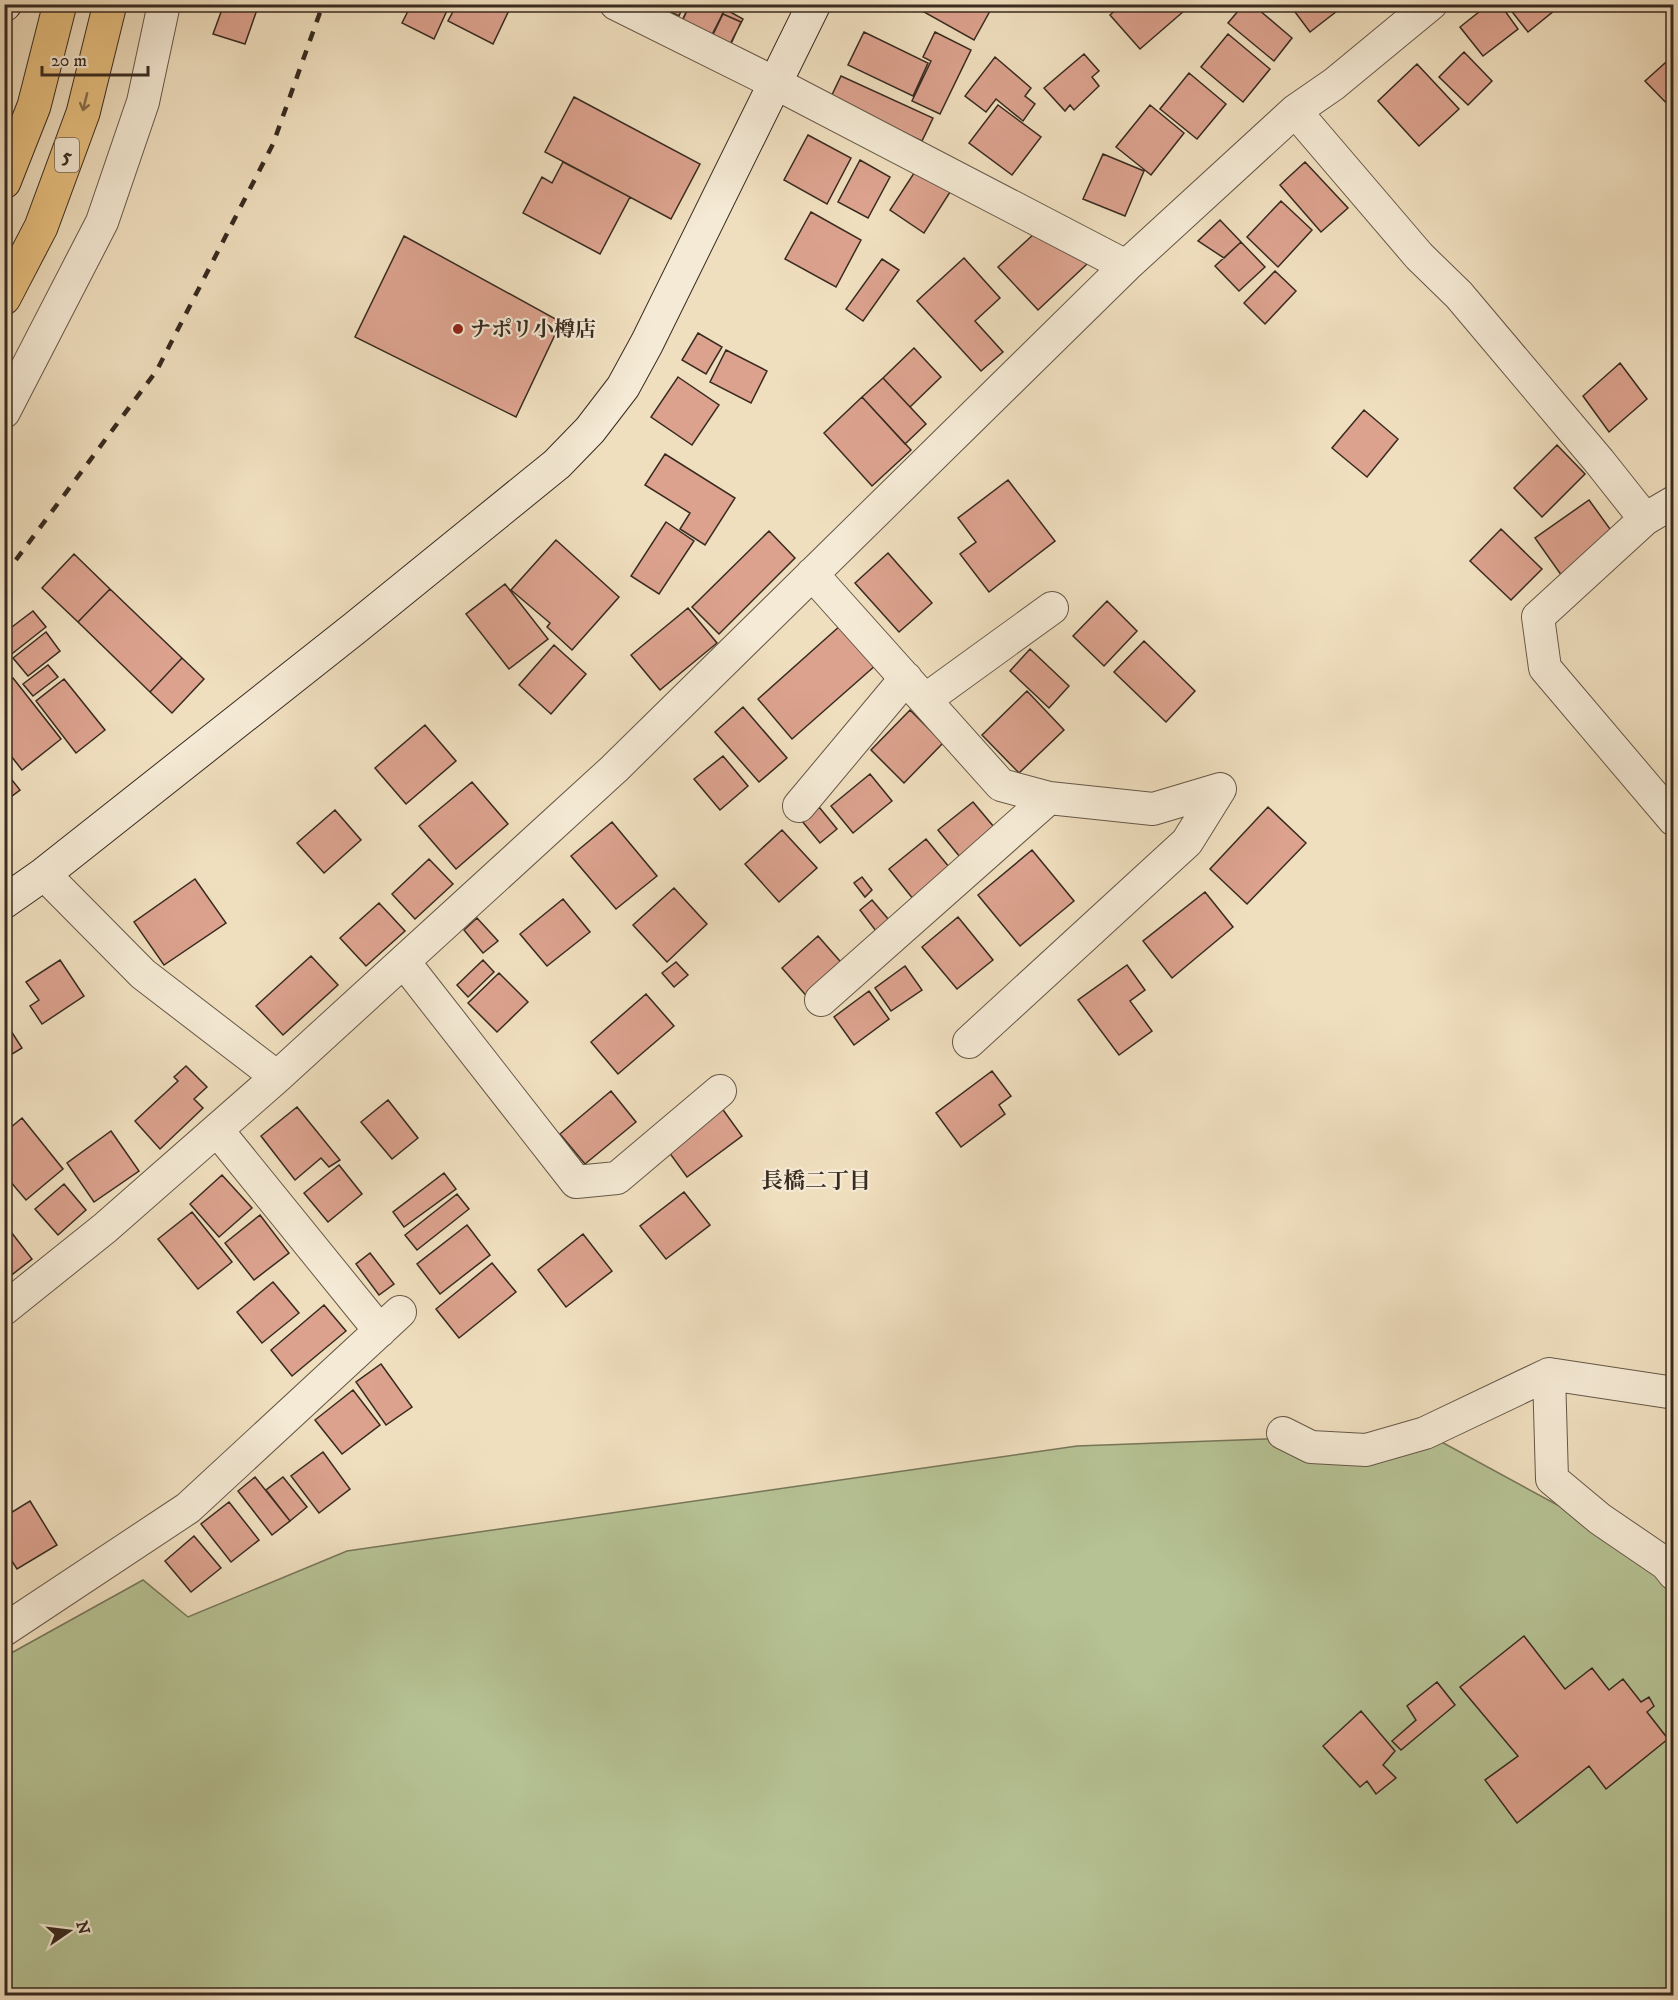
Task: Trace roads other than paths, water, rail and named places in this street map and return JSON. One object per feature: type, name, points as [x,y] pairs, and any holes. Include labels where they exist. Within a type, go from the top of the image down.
[{"type":"highway","name":"5","points":[[4,182],[34,106],[60,4]]},
{"type":"highway","name":"5","points":[[4,298],[41,227],[82,114],[110,4]]},
{"type":"street","points":[[4,412],[102,222],[142,102],[164,4]]},
{"type":"street","points":[[616,4],[775,83],[1126,266]]},
{"type":"street","points":[[4,902],[44,874],[355,628],[557,464],[590,430],[623,387],[647,344],[814,4]]},
{"type":"street","points":[[4,1310],[105,1228],[404,962],[614,768],[1126,266],[1295,111],[1334,84],[1431,4]]},
{"type":"street","points":[[1295,111],[1419,256],[1459,295],[1599,460],[1645,519]]},
{"type":"street","points":[[1674,502],[1645,519],[1538,617],[1545,668],[1674,820]]},
{"type":"street","points":[[812,574],[1002,785],[1049,798],[1153,809],[1220,789],[1187,842],[969,1041]]},
{"type":"street","points":[[799,806],[916,689],[1052,608]]},
{"type":"street","points":[[821,999],[1049,798]]},
{"type":"street","points":[[44,874],[143,974],[277,1077]]},
{"type":"street","points":[[404,962],[576,1182],[617,1178],[720,1091]]},
{"type":"street","points":[[4,1630],[188,1508],[390,1321],[217,1130]]},
{"type":"street","points":[[1549,1374],[1552,1479],[1600,1519],[1666,1564],[1674,1574]]},
{"type":"street","points":[[1283,1433],[1311,1447],[1366,1450],[1425,1433],[1549,1374],[1668,1392],[1674,1389]]},
{"type":"railway","points":[[4,576],[157,370],[273,144],[323,4]]},
{"type":"place","name":"ナポリ小樽店","points":[[458,329]]},
{"type":"district","name":"長橋二丁目","points":[[816,1180]]}]
